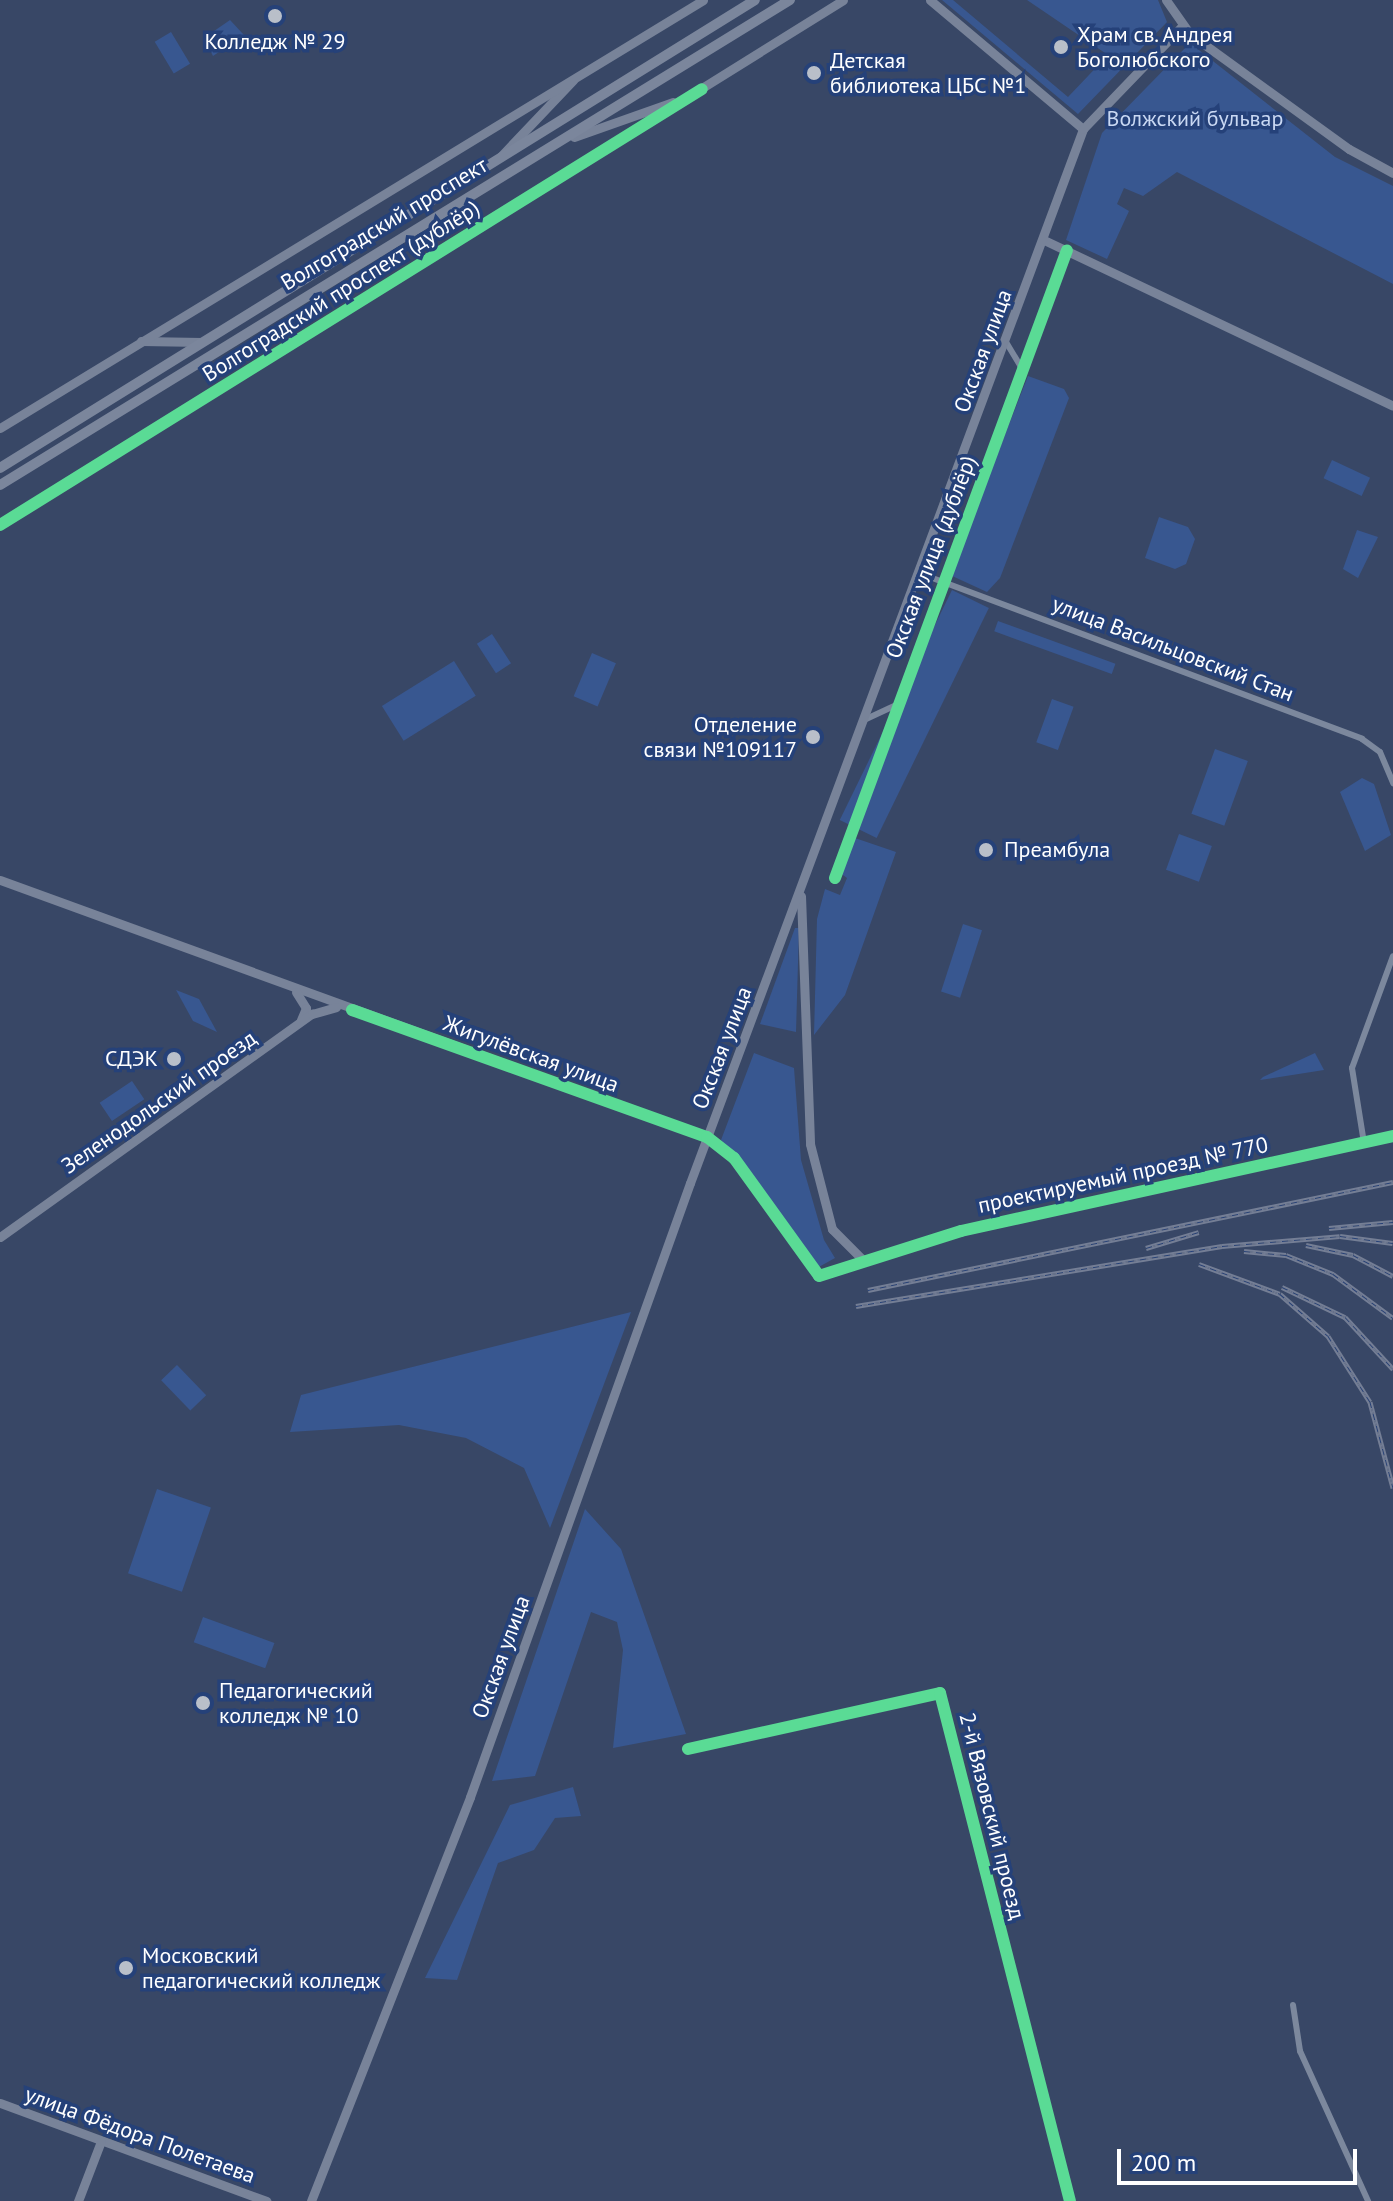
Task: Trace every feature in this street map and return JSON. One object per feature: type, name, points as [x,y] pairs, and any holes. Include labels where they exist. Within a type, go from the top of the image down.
[{"type":"main road","name":"Волгоградский проспект","points":[[0,468],[755,0]]},
{"type":"main road","name":"Волгоградский проспект","points":[[0,485],[790,0]]},
{"type":"street","points":[[0,428],[588,67],[703,0]]},
{"type":"street","name":"Волгоградский проспект (дублёр)","points":[[0,525],[843,0]]},
{"type":"street","points":[[930,0],[1083,129]]},
{"type":"street","points":[[1166,0],[1181,27],[1341,143],[1393,173]]},
{"type":"street","name":"Окская улица","points":[[311,2201],[470,1797],[707,1137],[1083,129],[1181,27]]},
{"type":"street","points":[[496,160],[588,67]]},
{"type":"street","name":"Волгоградский проспект (дублёр)","points":[[554,144],[702,89]]},
{"type":"street","points":[[1044,240],[1393,406]]},
{"type":"street","name":"Окская улица (дублёр)","points":[[835,878],[896,705],[1067,250]]},
{"type":"street","points":[[140,341],[205,341]]},
{"type":"street","points":[[1006,342],[1023,370]]},
{"type":"street","name":"улица Васильцовский Стан","points":[[919,573],[1362,739],[1380,752],[1393,783]]},
{"type":"street","points":[[864,720],[896,705]]},
{"type":"street","name":"Жигулёвская улица","points":[[0,880],[707,1137]]},
{"type":"street","points":[[801,889],[810,1144],[832,1229],[864,1261]]},
{"type":"street","points":[[1364,1143],[1352,1068],[1393,956]]},
{"type":"street","points":[[282,985],[305,1001],[299,1025]]},
{"type":"street","name":"Зеленодольский проезд","points":[[0,1237],[299,1025],[326,1007],[342,1006]]},
{"type":"street","name":"проектируемый проезд № 770","points":[[707,1137],[734,1158],[819,1276],[961,1231],[1393,1136]]},
{"type":"street","name":"2-й Вязовский проезд","points":[[688,1749],[940,1693],[1070,2201]]},
{"type":"street","points":[[1293,2005],[1300,2051],[1368,2201]]},
{"type":"street","name":"улица Фёдора Полетаева","points":[[0,2103],[267,2201]]},
{"type":"street","points":[[78,2201],[101,2141]]},
{"type":"green space","points":[[942,0],[953,0],[1068,97],[1108,55],[1027,0],[1158,0],[1167,22],[1078,114]]},
{"type":"green space","points":[[230,20],[244,35],[213,56],[204,38]]},
{"type":"green space","points":[[171,32],[190,64],[174,74],[155,42]]},
{"type":"green space","name":"Волжский бульвар","points":[[1190,43],[1335,157],[1393,186],[1393,284],[1177,172],[1143,196],[1124,188],[1117,204],[1129,211],[1107,259],[1066,240],[1102,133]]},
{"type":"green space","points":[[1028,376],[1064,389],[1069,398],[1000,578],[987,592],[950,575]]},
{"type":"green space","points":[[1332,460],[1370,478],[1362,496],[1324,478]]},
{"type":"green space","points":[[1159,517],[1188,527],[1195,539],[1186,564],[1175,569],[1145,558]]},
{"type":"green space","points":[[1357,530],[1378,537],[1358,578],[1343,569]]},
{"type":"green space","points":[[952,590],[989,608],[877,838],[840,820]]},
{"type":"green space","points":[[998,621],[1115,664],[1112,674],[994,631]]},
{"type":"green space","points":[[492,634],[511,663],[496,673],[477,644]]},
{"type":"green space","points":[[592,653],[616,663],[598,706],[574,696]]},
{"type":"green space","points":[[454,661],[476,696],[404,741],[382,706]]},
{"type":"green space","points":[[1052,699],[1074,707],[1058,750],[1036,742]]},
{"type":"green space","points":[[1215,749],[1248,761],[1224,826],[1191,814]]},
{"type":"green space","points":[[1362,778],[1374,784],[1391,835],[1365,851],[1340,792]]},
{"type":"green space","points":[[1179,834],[1212,846],[1199,882],[1166,870]]},
{"type":"green space","points":[[855,838],[896,852],[845,995],[814,1035],[817,919],[825,889],[840,895],[847,878],[839,872]]},
{"type":"green space","points":[[963,924],[982,930],[960,998],[941,992]]},
{"type":"green space","points":[[795,928],[799,928],[796,1032],[760,1024]]},
{"type":"green space","points":[[176,990],[199,999],[217,1032],[193,1021]]},
{"type":"green space","points":[[754,1053],[794,1068],[801,1160],[824,1240],[835,1258],[817,1268],[721,1140]]},
{"type":"green space","points":[[1315,1053],[1324,1070],[1260,1080],[1263,1077]]},
{"type":"green space","points":[[132,1081],[144,1099],[112,1121],[100,1103]]},
{"type":"green space","points":[[631,1312],[550,1528],[524,1468],[466,1438],[399,1425],[290,1432],[301,1395]]},
{"type":"green space","points":[[177,1365],[206,1395],[190,1410],[161,1380]]},
{"type":"green space","points":[[157,1489],[211,1508],[182,1592],[128,1573]]},
{"type":"green space","points":[[585,1509],[621,1549],[686,1734],[613,1748],[623,1650],[617,1622],[591,1612],[535,1776],[492,1781]]},
{"type":"green space","points":[[203,1617],[274,1643],[265,1668],[194,1642]]},
{"type":"green space","points":[[573,1787],[581,1816],[555,1818],[534,1850],[498,1863],[457,1980],[425,1978],[510,1805]]},
{"type":"railway","points":[[868,1290],[1393,1182]]},
{"type":"railway","points":[[1329,1228],[1393,1222]]},
{"type":"railway","points":[[1146,1248],[1199,1232]]},
{"type":"railway","points":[[856,1306],[1222,1246],[1340,1236],[1393,1243]]},
{"type":"railway","points":[[1306,1245],[1353,1255],[1393,1276]]},
{"type":"railway","points":[[1244,1251],[1286,1255],[1333,1274],[1393,1318]]},
{"type":"railway","points":[[1199,1264],[1280,1294],[1328,1336],[1370,1402],[1393,1488]]},
{"type":"railway","points":[[1282,1287],[1345,1317],[1393,1369]]},
{"type":"cycle path","points":[[0,525],[702,89]]},
{"type":"cycle path","points":[[835,878],[1067,250]]},
{"type":"cycle path","points":[[352,1010],[707,1137],[734,1158],[819,1276],[961,1231],[1393,1136]]},
{"type":"cycle path","points":[[688,1749],[940,1693],[1070,2201]]},
{"type":"place","name":"Колледж № 29","points":[[275,16]]},
{"type":"place","name":"Храм св. Андрея Боголюбского","points":[[1061,47]]},
{"type":"place","name":"Детская библиотека ЦБС №1","points":[[814,73]]},
{"type":"place","name":"Отделение связи №109117","points":[[813,737]]},
{"type":"place","name":"Преамбула","points":[[986,850]]},
{"type":"place","name":"СДЭК","points":[[174,1059]]},
{"type":"place","name":"Педагогический колледж № 10","points":[[203,1703]]},
{"type":"place","name":"Московский педагогический колледж","points":[[126,1968]]}]
